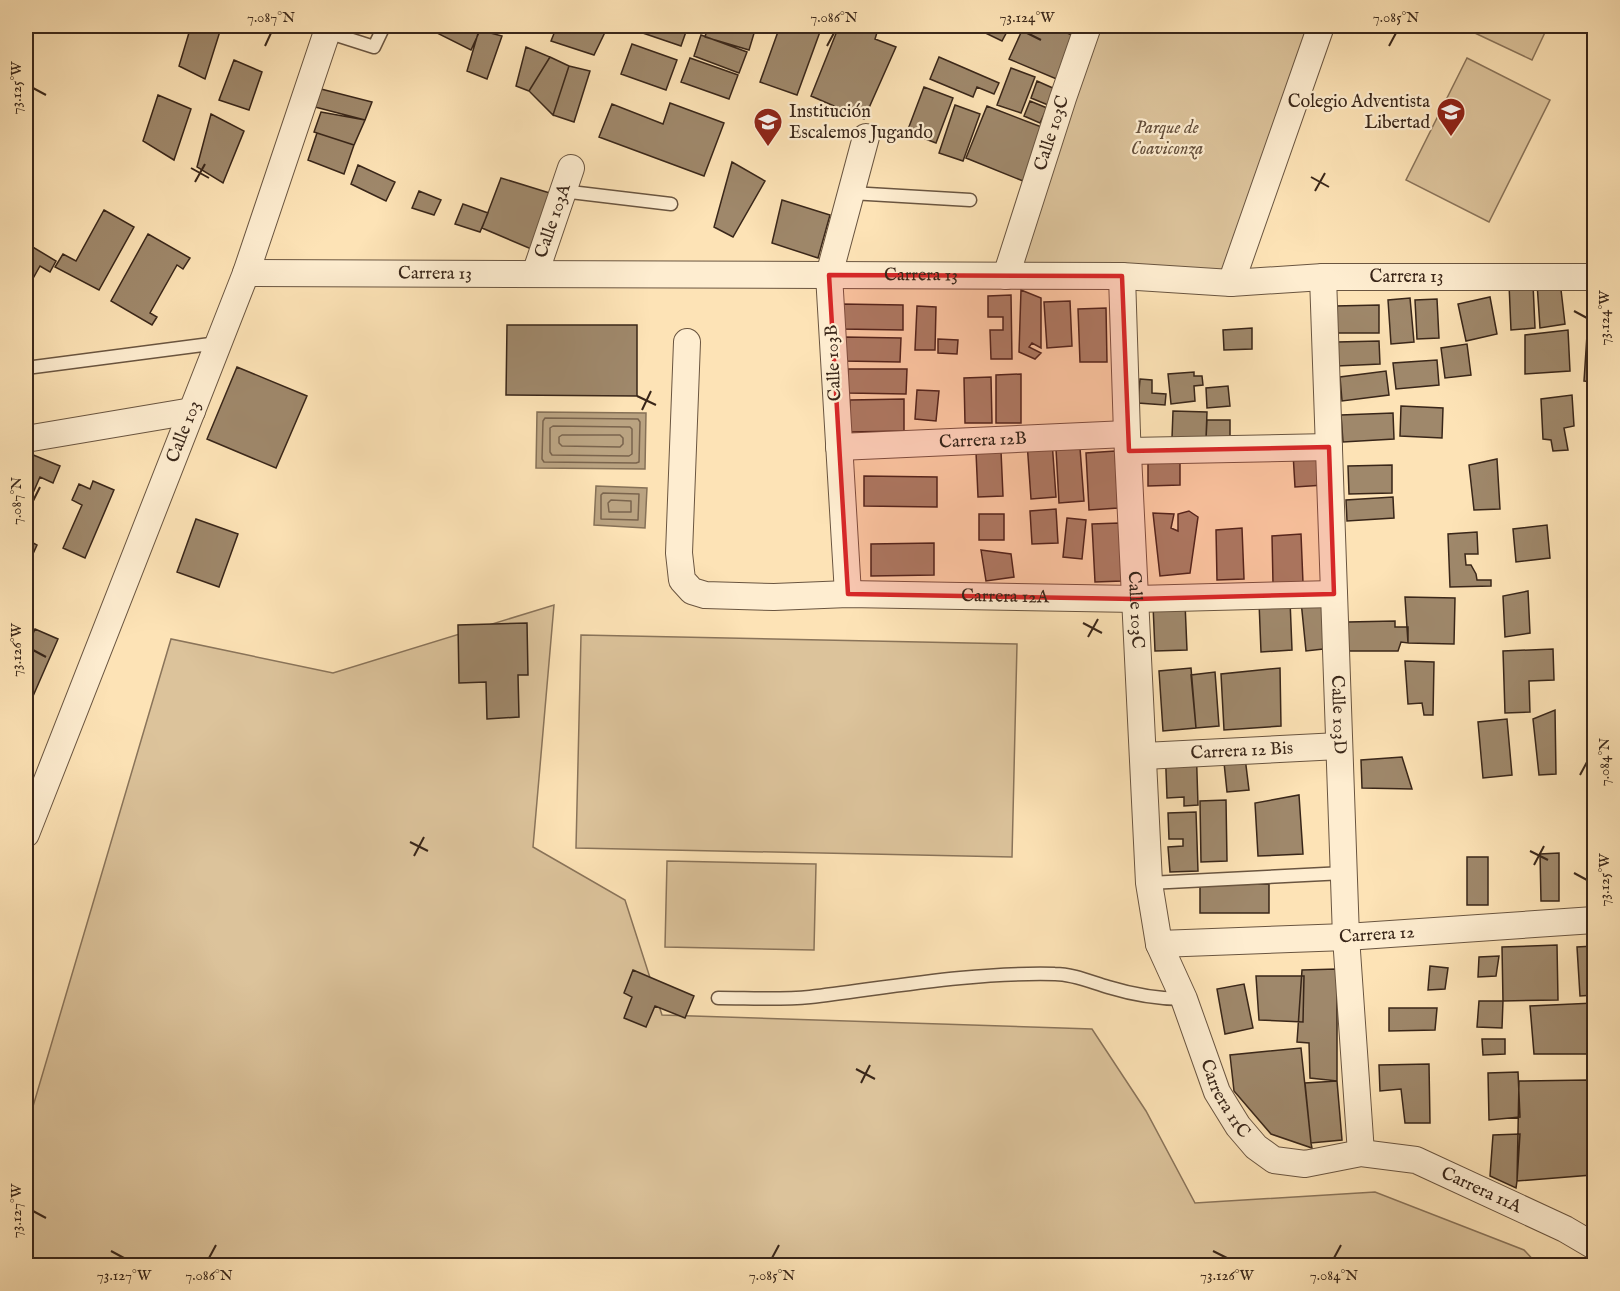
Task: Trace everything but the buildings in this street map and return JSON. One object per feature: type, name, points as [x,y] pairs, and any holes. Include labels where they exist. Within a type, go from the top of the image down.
[{"type":"street","name":"Calle 103C","points":[[1006,276],[1062,98],[1088,26]]},
{"type":"street","points":[[1231,283],[1321,26]]},
{"type":"street","name":"Calle 103","points":[[26,834],[246,273],[328,29]]},
{"type":"street","name":"Calle 103B","points":[[848,594],[829,275],[866,136]]},
{"type":"street","name":"Calle 103A","points":[[535,274],[566,179]]},
{"type":"street","name":"Carrera 13","points":[[246,273],[1122,276],[1231,283],[1323,277],[1594,277]]},
{"type":"street","name":"Calle 103C","points":[[1122,276],[1149,884],[1159,944]]},
{"type":"street","name":"Calle 103D","points":[[1323,277],[1346,937],[1361,1153]]},
{"type":"street","name":"Carrera 12A","points":[[687,342],[679,553],[682,580],[692,591],[705,595],[774,597],[848,594],[1136,599],[1334,594]]},
{"type":"street","points":[[26,439],[192,411]]},
{"type":"street","name":"Carrera 12B","points":[[839,447],[1128,443],[1329,447]]},
{"type":"street","name":"Carrera 12 Bis","points":[[1144,756],[1340,746]]},
{"type":"street","name":"Carrera 12","points":[[1159,944],[1346,937],[1594,920]]},
{"type":"street","name":"Carrera 11C","points":[[1159,944],[1184,999],[1217,1092],[1238,1126],[1256,1147],[1274,1160],[1305,1164],[1361,1153]]},
{"type":"street","name":"Carrera 11A","points":[[1361,1153],[1416,1160],[1565,1229],[1594,1246]]},
{"type":"lane","points":[[328,29],[374,47],[384,26]]},
{"type":"lane","points":[[566,179],[671,204]]},
{"type":"lane","points":[[851,193],[970,200]]},
{"type":"lane","points":[[26,368],[218,343]]},
{"type":"lane","points":[[1149,884],[1344,873]]},
{"type":"lane","points":[[718,998],[807,997],[971,976],[1058,974],[1087,980],[1109,988],[1168,999],[1184,999]]},
{"type":"highlighted area","points":[[829,275],[1122,276],[1129,451],[1329,447],[1334,594],[1136,599],[848,594]]},
{"type":"green space","name":"Parque de Coaviconza","points":[[1092,26],[1321,26],[1231,283],[1006,276]]},
{"type":"green space","points":[[1460,26],[1548,26],[1532,60]]},
{"type":"green space","points":[[1467,58],[1550,100],[1489,222],[1406,180]]},
{"type":"green space","points":[[554,605],[533,847],[625,900],[662,1015],[1092,1029],[1146,1111],[1195,1203],[1375,1192],[1524,1250],[1538,1265],[26,1266],[26,1130],[171,639],[333,673]]},
{"type":"green space","points":[[581,635],[1017,644],[1012,857],[576,848]]},
{"type":"green space","points":[[667,861],[816,864],[814,950],[665,947]]},
{"type":"water","points":[[537,412],[646,413],[645,469],[536,468]]},
{"type":"water","points":[[596,486],[647,488],[645,528],[594,525]]},
{"type":"place","name":"Colegio Adventista Libertad","points":[[1451,138]]},
{"type":"place","name":"Institución Escalemos Jugando","points":[[768,148]]}]
